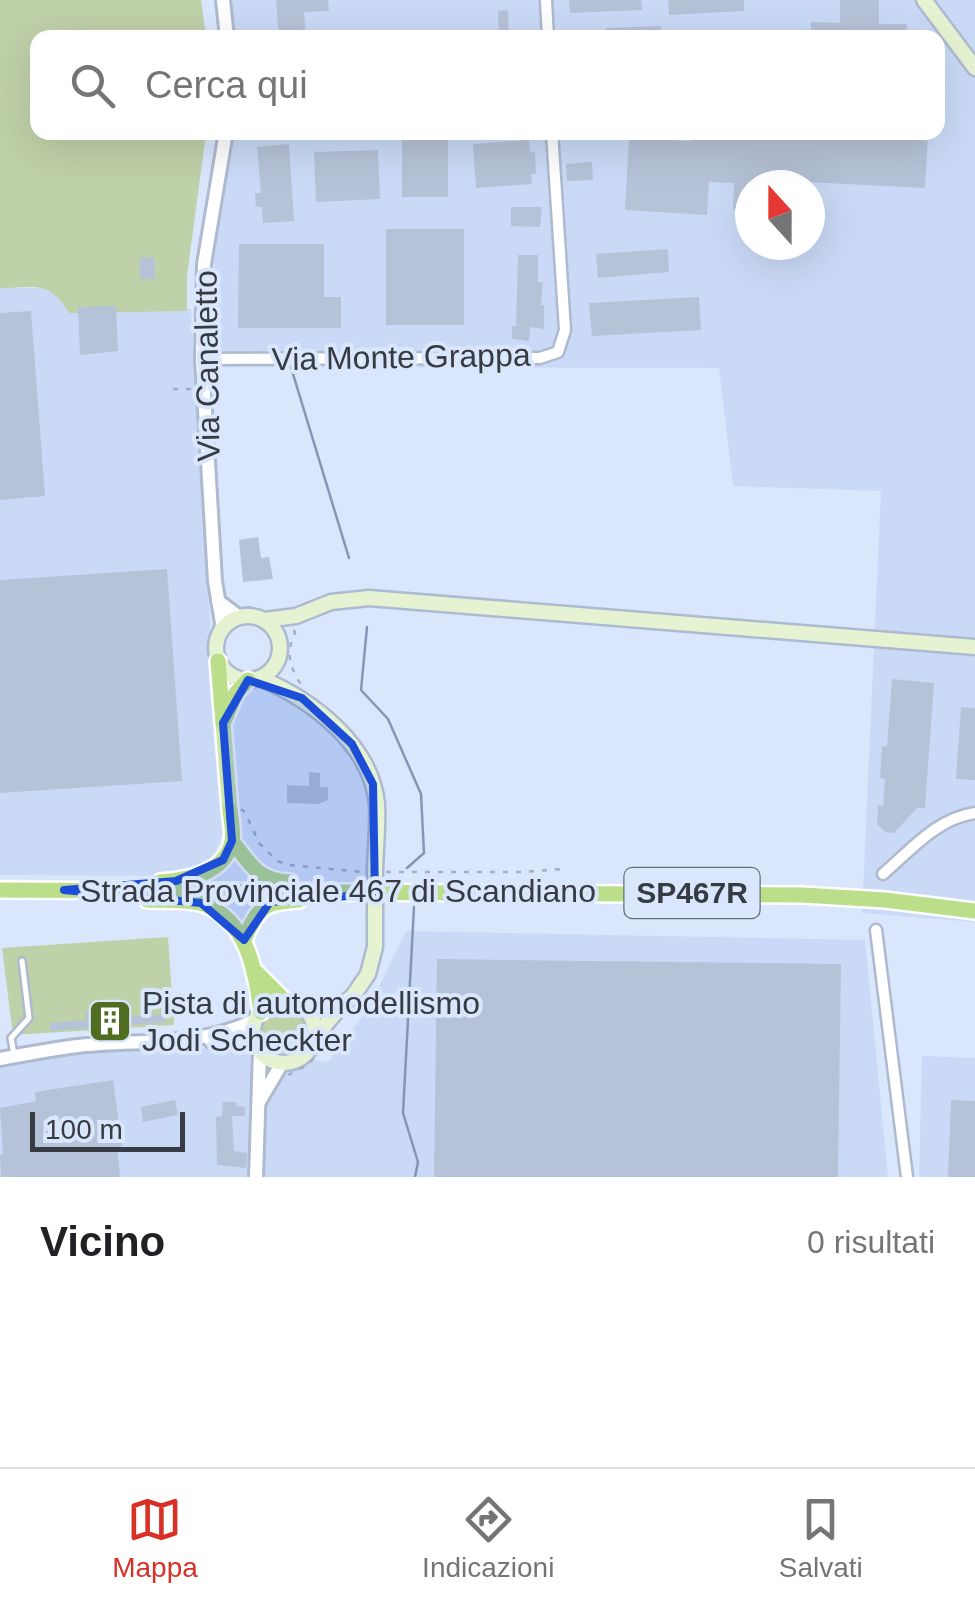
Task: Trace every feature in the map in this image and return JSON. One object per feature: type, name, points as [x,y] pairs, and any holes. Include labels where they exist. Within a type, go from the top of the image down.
[{"type":"highway","points":[[218,661],[224,723]]},
{"type":"highway","points":[[224,723],[236,693],[254,679]]},
{"type":"highway","points":[[64,890],[176,881],[208,872],[223,860],[232,841],[230,810]]},
{"type":"highway","points":[[232,841],[254,870],[274,882],[340,882],[408,892]]},
{"type":"highway","name":"Strada Provinciale 467 di Scandiano","points":[[0,890],[802,895],[975,911]]},
{"type":"highway","points":[[64,890],[131,900],[201,903],[221,913],[244,940],[256,972],[258,1016]]},
{"type":"highway","points":[[244,940],[254,917],[270,902],[408,892]]},
{"type":"highway","points":[[256,972],[293,1004]]},
{"type":"main road","points":[[924,0],[975,68]]},
{"type":"main road","points":[[302,698],[254,679],[230,675],[218,661],[216,642],[221,630],[230,621],[249,616],[265,620],[296,616],[331,602],[369,598],[975,646]]},
{"type":"main road","points":[[280,641],[296,616]]},
{"type":"main road","points":[[254,679],[274,668],[279,658],[280,641],[265,620]]},
{"type":"main road","points":[[279,658],[302,698],[352,744],[373,784],[377,806],[375,947],[368,974],[304,1055],[282,1063],[269,1060],[257,1047],[253,1031],[258,1016],[275,1003],[342,1005]]},
{"type":"main road","points":[[224,723],[230,810]]},
{"type":"main road","points":[[293,1004],[312,1020],[314,1039]]},
{"type":"street","points":[[224,0],[226,30]]},
{"type":"street","points":[[546,0],[548,30]]},
{"type":"street","name":"Via Canaletto","points":[[221,630],[214,581],[202,359],[204,264],[225,140]]},
{"type":"street","name":"Via Monte Grappa","points":[[202,359],[540,358],[558,352],[565,330],[553,140]]},
{"type":"street","points":[[218,601],[238,616],[249,616]]},
{"type":"street","points":[[884,874],[936,827],[958,816],[975,814]]},
{"type":"street","points":[[876,930],[907,1177]]},
{"type":"street","points":[[7,1058],[78,1046],[208,1038],[234,1031],[258,1016]]},
{"type":"street","points":[[208,1038],[212,1042],[257,1047],[260,1102]]},
{"type":"street","points":[[256,1177],[260,1102],[282,1063]]},
{"type":"lane","points":[[7,1058],[11,1038],[30,1018],[22,961]]},
{"type":"path","points":[[173,388],[203,390]]},
{"type":"highlighted area","points":[[248,680],[302,698],[352,744],[373,784],[375,894],[270,902],[244,940],[201,903],[64,890],[176,881],[223,860],[232,841],[223,723]]},
{"type":"shaded area","points":[[225,0],[975,0],[975,922],[862,913],[881,491],[733,486],[719,368],[210,367],[219,140],[945,140],[945,30],[223,30]]},
{"type":"shaded area","points":[[0,288],[47,288],[60,298],[69,313],[191,309],[223,832],[213,860],[177,876],[0,875]]},
{"type":"shaded area","points":[[406,931],[865,940],[888,1177],[0,1177],[0,1066],[79,1052],[246,1046],[328,1062],[368,1009]]},
{"type":"shaded area","points":[[922,1056],[975,1058],[975,1177],[919,1177]]},
{"type":"green space","points":[[0,0],[201,0],[205,30],[30,30],[30,140],[205,140],[187,276],[187,311],[69,313],[48,290],[0,288]]},
{"type":"green space","points":[[168,937],[174,1025],[13,1035],[2,948]]},
{"type":"green space","points":[[284,1007],[301,1013],[307,1030],[301,1047],[284,1053],[267,1047],[261,1030],[267,1013]]},
{"type":"building","points":[[276,0],[328,0],[329,11],[304,12],[305,30],[278,30]]},
{"type":"building","points":[[569,0],[641,0],[642,10],[570,13]]},
{"type":"building","points":[[668,0],[744,0],[744,11],[669,15]]},
{"type":"building","points":[[840,0],[879,0],[879,24],[907,24],[907,30],[811,30],[811,22],[840,23]]},
{"type":"building","points":[[508,10],[509,30],[499,30],[498,11]]},
{"type":"building","points":[[661,26],[661,30],[606,30]]},
{"type":"building","points":[[402,140],[448,140],[448,197],[402,197]]},
{"type":"building","points":[[529,140],[530,152],[535,152],[536,174],[531,174],[532,184],[476,188],[473,144]]},
{"type":"building","points":[[629,140],[928,140],[925,188],[825,183],[825,170],[735,170],[735,209],[734,183],[709,182],[707,215],[625,210]]},
{"type":"building","points":[[289,144],[294,221],[263,223],[262,207],[256,207],[255,193],[261,193],[257,147]]},
{"type":"building","points":[[378,150],[380,199],[316,202],[314,152]]},
{"type":"building","points":[[592,162],[593,180],[567,181],[566,164]]},
{"type":"building","points":[[511,207],[542,207],[540,227],[511,226]]},
{"type":"building","points":[[386,229],[464,229],[464,325],[386,325]]},
{"type":"building","points":[[239,244],[324,244],[324,297],[341,297],[341,328],[238,328]]},
{"type":"building","points":[[668,249],[669,272],[598,278],[596,254]]},
{"type":"building","points":[[518,255],[538,255],[538,282],[543,282],[544,329],[530,327],[529,341],[512,339],[512,326],[516,326]]},
{"type":"building","points":[[154,257],[155,279],[140,279],[140,258]]},
{"type":"building","points":[[699,297],[701,330],[592,336],[589,303]]},
{"type":"building","points":[[116,306],[118,351],[80,355],[78,307]]},
{"type":"building","points":[[31,311],[45,496],[0,500],[0,313]]},
{"type":"building","points":[[258,537],[261,558],[269,557],[273,579],[243,582],[239,540]]},
{"type":"building","points":[[167,569],[182,781],[0,793],[0,580]]},
{"type":"building","points":[[892,679],[934,683],[925,808],[917,808],[894,833],[885,832],[877,824],[878,805],[883,806],[882,746],[887,747]]},
{"type":"building","points":[[961,707],[975,708],[975,780],[956,779]]},
{"type":"building","points":[[309,772],[320,773],[320,787],[328,787],[328,800],[318,804],[287,803],[287,785],[309,786]]},
{"type":"building","points":[[437,959],[841,964],[838,1177],[434,1177]]},
{"type":"building","name":"Pista di automodellismo Jodi Scheckter","points":[[109,1010],[110,1018],[165,1014],[165,1022],[50,1031],[50,1023],[86,1020],[85,1012]]},
{"type":"building","points":[[113,1080],[122,1146],[117,1147],[120,1177],[1,1177],[0,1108],[36,1101],[35,1092]]},
{"type":"building","points":[[175,1100],[178,1115],[143,1122],[141,1107]]},
{"type":"building","points":[[951,1100],[975,1101],[975,1177],[948,1177]]},
{"type":"building","points":[[223,1102],[245,1107],[245,1116],[232,1116],[234,1151],[247,1153],[246,1168],[217,1165],[216,1117],[222,1116]]},
{"type":"waterway","points":[[290,364],[349,558]]},
{"type":"waterway","points":[[367,627],[361,690],[388,719],[421,794],[424,853],[407,868]]},
{"type":"waterway","points":[[414,907],[403,1113],[418,1162],[415,1177]]},
{"type":"place","name":"Pista di automodellismo Jodi Scheckter","points":[[110,1021]]}]
